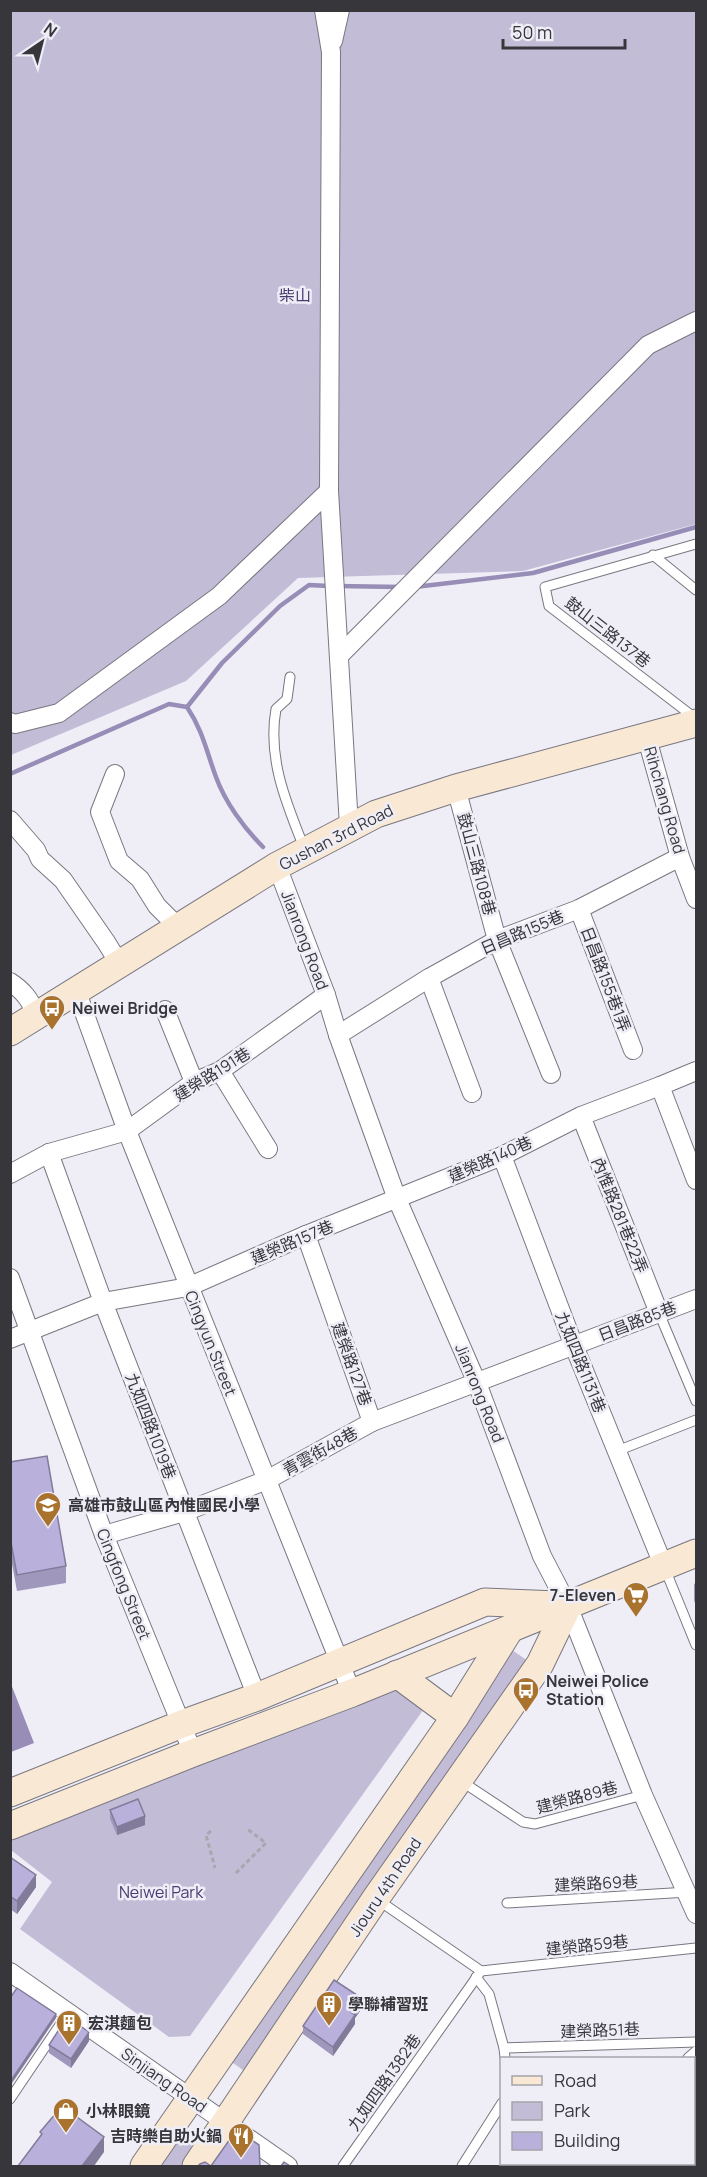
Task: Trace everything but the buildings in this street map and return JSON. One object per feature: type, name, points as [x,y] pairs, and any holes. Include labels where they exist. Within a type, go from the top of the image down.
[{"type":"street","points":[[324,10],[331,52],[329,491],[349,826]]},
{"type":"street","points":[[331,52],[340,10]]},
{"type":"street","points":[[339,656],[648,345],[696,321]]},
{"type":"street","points":[[10,722],[15,724],[59,713],[219,596],[329,491]]},
{"type":"street","name":"Gushan 3rd Road","points":[[10,1032],[277,866],[349,826],[403,803],[696,721]]},
{"type":"street","name":"Rihchang Road","points":[[646,735],[680,857],[696,899]]},
{"type":"street","points":[[115,774],[100,812],[119,861],[140,879],[157,906],[178,927]]},
{"type":"street","name":"鼓山三路108巷","points":[[456,788],[497,939],[551,1074]]},
{"type":"street","points":[[10,820],[36,850],[40,859],[63,880],[119,963]]},
{"type":"street","name":"日昌路155巷","points":[[338,1035],[497,939],[579,909],[680,857]]},
{"type":"street","name":"Jianrong Road","points":[[277,866],[326,995],[338,1035],[398,1199],[477,1383],[542,1556],[568,1606],[643,1794],[696,1914]]},
{"type":"street","name":"日昌路155巷1弄","points":[[579,909],[633,1050]]},
{"type":"street","points":[[429,978],[472,1092]]},
{"type":"street","points":[[10,982],[22,990],[31,1001],[36,1014]]},
{"type":"street","name":"Cingyun Street","points":[[76,990],[127,1131],[188,1287],[352,1693]]},
{"type":"street","name":"建榮路191巷","points":[[127,1131],[194,1082],[220,1071],[326,995]]},
{"type":"street","points":[[165,1010],[194,1082]]},
{"type":"street","points":[[220,1071],[268,1149]]},
{"type":"street","name":"建榮路140巷","points":[[398,1199],[502,1156],[581,1116],[696,1071]]},
{"type":"street","points":[[660,1086],[696,1180]]},
{"type":"street","name":"內惟路281巷22弄","points":[[581,1116],[659,1313]]},
{"type":"street","points":[[10,1174],[49,1153],[127,1131]]},
{"type":"street","name":"九如四路1019巷","points":[[49,1153],[103,1302],[257,1696]]},
{"type":"street","name":"九如四路1131巷","points":[[502,1156],[574,1346],[664,1567]]},
{"type":"street","name":"建榮路157巷","points":[[10,1339],[103,1302],[188,1287],[306,1235],[398,1199]]},
{"type":"street","name":"建榮路127巷","points":[[306,1235],[372,1422],[477,1383]]},
{"type":"street","name":"Cingfong Street","points":[[10,1278],[104,1535],[193,1753]]},
{"type":"street","name":"日昌路85巷","points":[[477,1383],[696,1299]]},
{"type":"street","name":"青雲街48巷","points":[[104,1535],[184,1512],[267,1480],[372,1422]]},
{"type":"street","points":[[10,1826],[352,1693],[696,1554]]},
{"type":"street","points":[[10,1793],[257,1696],[485,1602],[568,1606]]},
{"type":"street","name":"Jiouru 4th Road","points":[[196,2166],[376,1898],[540,1664],[568,1606]]},
{"type":"street","points":[[144,2166],[455,1717],[510,1629]]},
{"type":"street","points":[[397,1674],[455,1717]]},
{"type":"street","name":"Sinjiang Road","points":[[10,1972],[288,2166]]},
{"type":"lane","points":[[653,555],[696,544]]},
{"type":"lane","points":[[653,555],[696,590]]},
{"type":"lane","name":"鼓山三路137巷","points":[[653,555],[545,587],[549,606],[696,721]]},
{"type":"lane","points":[[290,677],[287,699],[276,709],[274,741],[281,790],[305,851]]},
{"type":"lane","points":[[659,1313],[696,1401]]},
{"type":"lane","points":[[617,1451],[696,1420]]},
{"type":"lane","points":[[664,1567],[696,1645]]},
{"type":"lane","name":"建榮路89巷","points":[[459,1780],[522,1822],[535,1824],[643,1794]]},
{"type":"lane","name":"建榮路69巷","points":[[507,1904],[688,1892]]},
{"type":"lane","points":[[376,1898],[478,1974],[489,1994],[505,2057]]},
{"type":"lane","name":"建榮路59巷","points":[[478,1974],[696,1948]]},
{"type":"lane","name":"九如四路1382巷","points":[[343,2166],[478,1974]]},
{"type":"lane","points":[[10,2099],[68,2013]]},
{"type":"lane","name":"建榮路51巷","points":[[504,2048],[696,2042]]},
{"type":"lane","points":[[462,2166],[500,2105]]},
{"type":"path","points":[[236,1873],[266,1843],[246,1828]]},
{"type":"path","points":[[211,1831],[206,1836],[215,1868]]},
{"type":"green space","name":"柴山","points":[[11,11],[696,11],[696,524],[523,571],[298,578],[186,681],[11,755]]},
{"type":"green space","points":[[512,1650],[531,1663],[246,2072],[227,2059]]},
{"type":"green space","name":"Neiwei Park","points":[[398,1686],[426,1706],[190,2036],[169,2037],[20,1929],[52,1882],[11,1850],[10,1834]]},
{"type":"green space","points":[[181,2125],[203,2140],[184,2166],[153,2166]]},
{"type":"shaded area","points":[[11,1684],[34,1743],[10,1752]]},
{"type":"waterway","points":[[415,587],[533,573],[696,527]]},
{"type":"waterway","points":[[10,774],[169,704],[187,707],[222,663],[280,606],[309,585],[329,586]]},
{"type":"waterway","points":[[337,586],[401,587]]},
{"type":"waterway","points":[[187,707],[201,733],[224,796],[242,823],[263,847]]},
{"type":"place","name":"Neiwei Bridge","points":[[52,1031]]},
{"type":"place","name":"高雄市鼓山區內惟國民小學","points":[[48,1528]]},
{"type":"place","name":"7-Eleven","points":[[636,1618]]},
{"type":"place","name":"Neiwei Police Station","points":[[526,1713]]},
{"type":"place","name":"學聯補習班","points":[[329,2027]]},
{"type":"place","name":"宏淇麵包","points":[[69,2046]]},
{"type":"place","name":"小林眼鏡","points":[[66,2134]]},
{"type":"place","name":"吉時樂自助火鍋","points":[[241,2159]]}]
